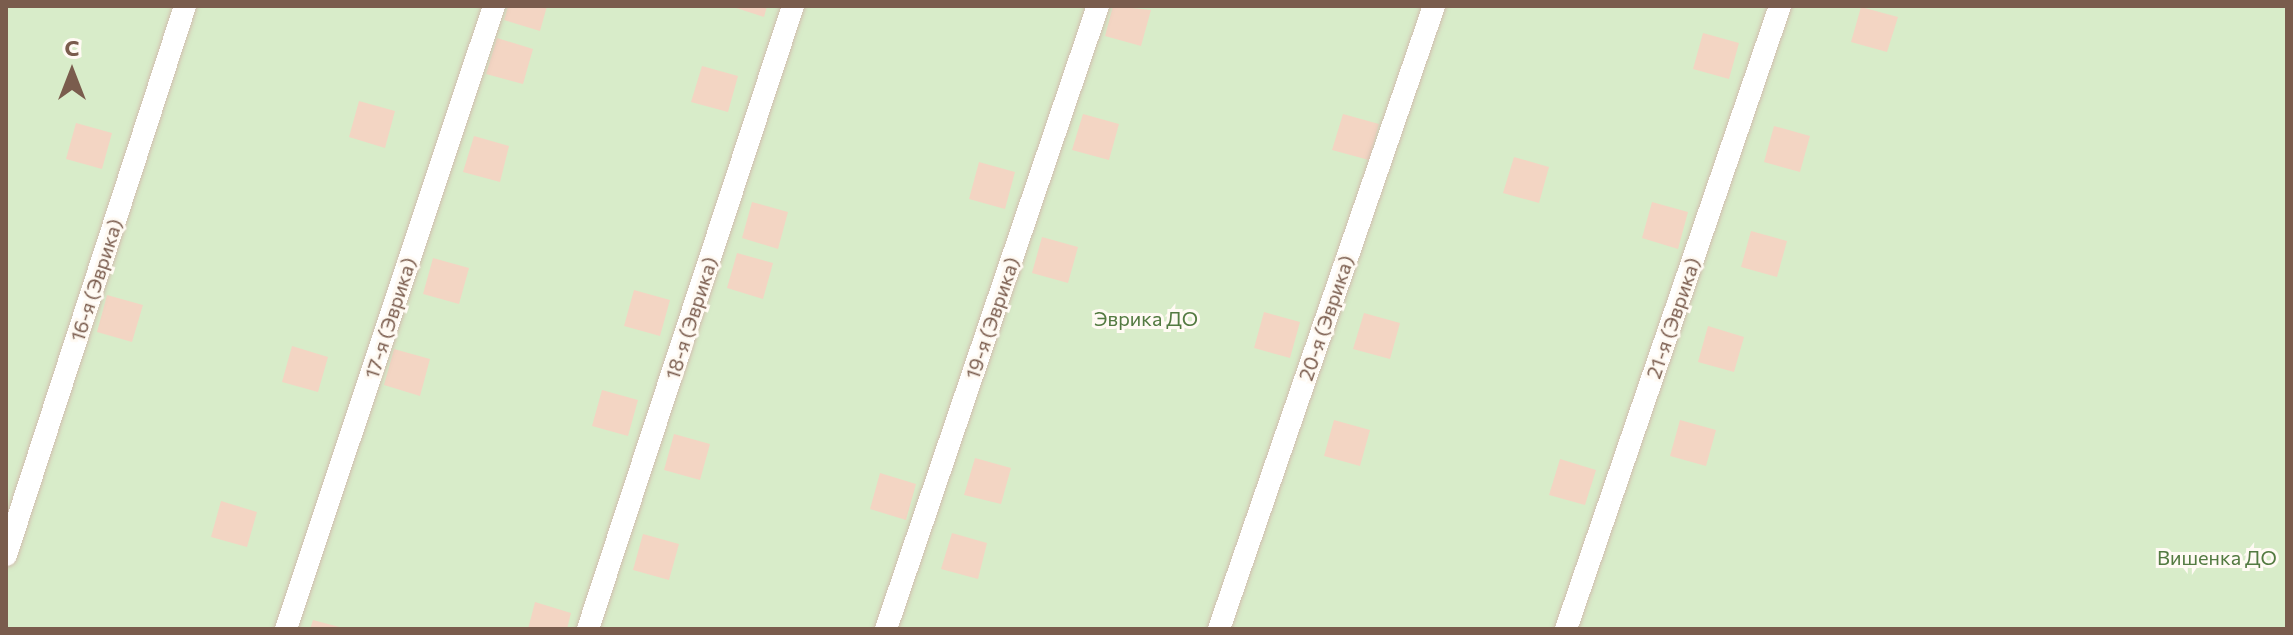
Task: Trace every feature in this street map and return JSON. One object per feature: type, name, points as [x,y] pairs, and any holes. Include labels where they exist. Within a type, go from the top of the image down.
[{"type":"lane","name":"16-я (Эврика)","points":[[6,555],[185,6]]},
{"type":"lane","name":"17-я (Эврика)","points":[[286,629],[494,6]]},
{"type":"lane","name":"18-я (Эврика)","points":[[588,629],[793,6]]},
{"type":"lane","name":"19-я (Эврика)","points":[[886,629],[1098,6]]},
{"type":"lane","name":"20-я (Эврика)","points":[[1219,629],[1434,6]]},
{"type":"lane","name":"21-я (Эврика)","points":[[1566,629],[1780,6]]},
{"type":"green space","name":"Эврика ДО","points":[[6,6],[2287,6],[2287,629],[6,629]]},
{"type":"building","points":[[508,6],[547,6],[540,31],[504,20]]},
{"type":"building","points":[[730,6],[767,6],[764,17]]},
{"type":"building","points":[[1113,6],[1151,10],[1141,46],[1105,36]]},
{"type":"building","points":[[1861,7],[1898,17],[1887,52],[1851,42]]},
{"type":"building","points":[[1703,33],[1739,43],[1729,79],[1693,69]]},
{"type":"building","points":[[497,38],[533,49],[523,84],[486,74]]},
{"type":"building","points":[[702,66],[738,76],[728,112],[691,102]]},
{"type":"building","points":[[359,101],[395,111],[385,148],[349,137]]},
{"type":"building","points":[[1083,114],[1119,124],[1109,160],[1072,150]]},
{"type":"building","points":[[1343,114],[1379,124],[1369,160],[1332,150]]},
{"type":"building","points":[[76,123],[112,133],[102,169],[66,159]]},
{"type":"building","points":[[1774,126],[1810,136],[1800,172],[1764,162]]},
{"type":"building","points":[[474,136],[509,146],[500,182],[463,172]]},
{"type":"building","points":[[1514,157],[1549,167],[1539,203],[1503,193]]},
{"type":"building","points":[[979,162],[1015,172],[1005,209],[969,199]]},
{"type":"building","points":[[752,202],[788,212],[778,249],[742,238]]},
{"type":"building","points":[[1652,202],[1688,212],[1678,249],[1642,238]]},
{"type":"building","points":[[1751,231],[1787,241],[1777,277],[1741,267]]},
{"type":"building","points":[[1042,237],[1078,247],[1068,283],[1032,273]]},
{"type":"building","points":[[737,253],[773,263],[763,299],[727,288]]},
{"type":"building","points":[[433,258],[469,268],[459,304],[423,294]]},
{"type":"building","points":[[634,290],[670,300],[660,336],[624,326]]},
{"type":"building","points":[[107,295],[143,305],[132,342],[97,332]]},
{"type":"building","points":[[1264,312],[1300,322],[1290,358],[1254,348]]},
{"type":"building","points":[[1364,313],[1400,323],[1390,359],[1353,349]]},
{"type":"building","points":[[1708,326],[1744,337],[1734,372],[1698,362]]},
{"type":"building","points":[[292,346],[328,357],[318,392],[282,382]]},
{"type":"building","points":[[394,349],[430,359],[420,396],[384,385]]},
{"type":"building","points":[[602,390],[638,400],[628,436],[592,426]]},
{"type":"building","points":[[1334,420],[1370,430],[1360,466],[1324,456]]},
{"type":"building","points":[[1680,420],[1716,430],[1706,466],[1670,456]]},
{"type":"building","points":[[674,434],[710,444],[700,480],[664,470]]},
{"type":"building","points":[[975,458],[1011,468],[1001,504],[964,495]]},
{"type":"building","points":[[1560,459],[1596,470],[1585,505],[1549,495]]},
{"type":"building","points":[[880,473],[916,484],[906,520],[870,509]]},
{"type":"building","points":[[221,501],[257,512],[247,547],[211,537]]},
{"type":"building","points":[[952,533],[987,543],[978,579],[941,569]]},
{"type":"building","points":[[643,534],[679,544],[669,580],[633,570]]},
{"type":"building","points":[[535,602],[571,613],[567,629],[528,629]]},
{"type":"building","points":[[313,620],[343,628],[343,629],[310,629]]},
{"type":"park label","name":"Вишенка ДО","points":[[2217,557]]}]
